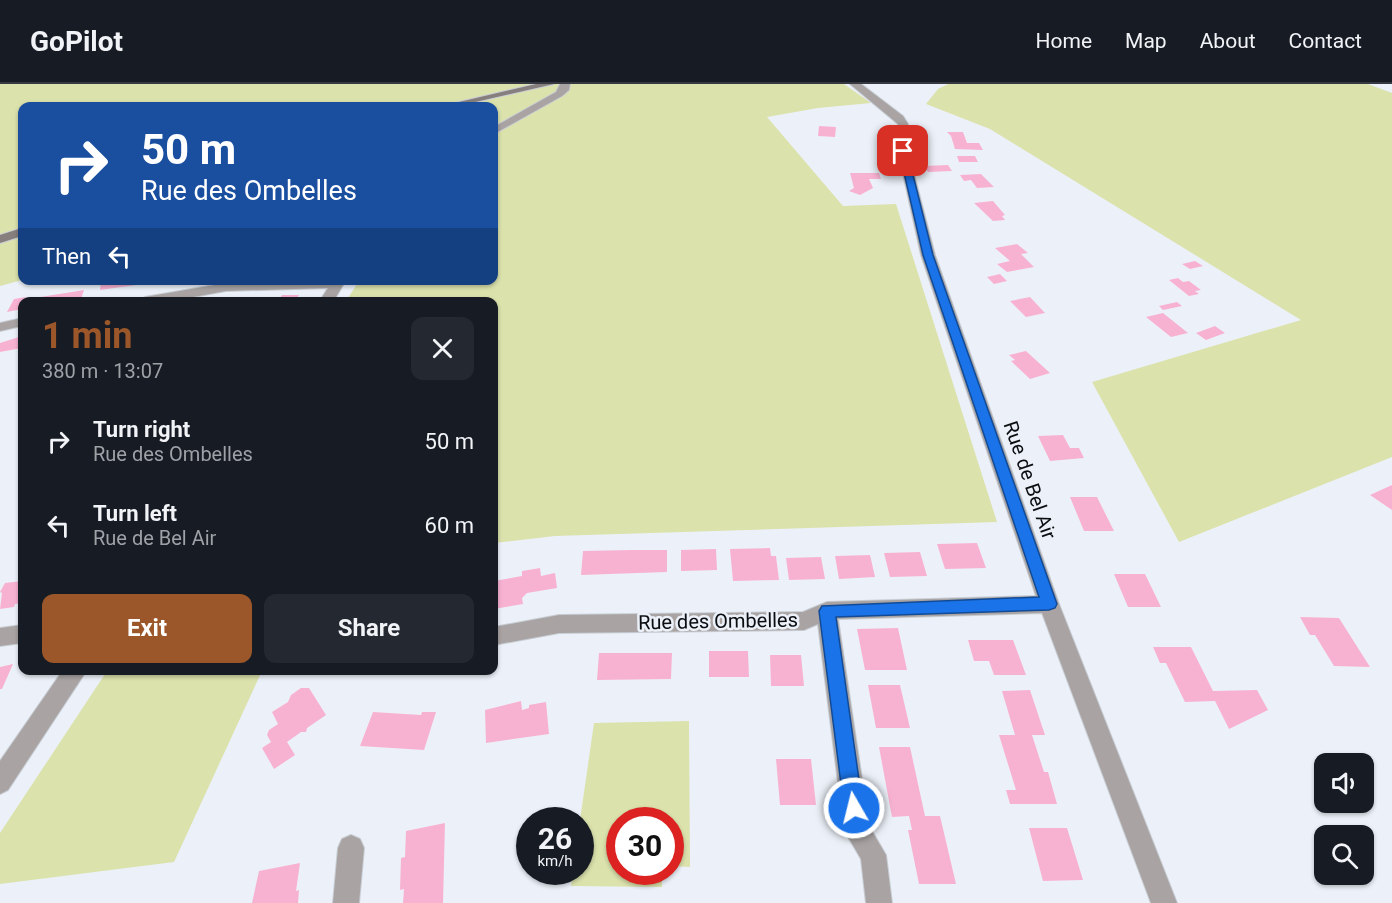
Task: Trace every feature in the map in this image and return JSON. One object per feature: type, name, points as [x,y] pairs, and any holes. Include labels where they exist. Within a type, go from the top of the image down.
[{"type":"main road","points":[[466,102],[549,84]]},
{"type":"main road","points":[[0,239],[18,233]]},
{"type":"street","points":[[498,129],[559,94],[564,90],[565,84]]},
{"type":"street","name":"Rue de Bel Air","points":[[855,84],[899,117],[903,124],[903,151],[928,255],[1049,604],[1164,903]]},
{"type":"street","points":[[164,297],[226,286],[254,285]]},
{"type":"street","points":[[0,327],[18,323]]},
{"type":"street","name":"Rue des Ombelles","points":[[498,635],[559,624],[804,621],[827,611],[1049,604]]},
{"type":"street","points":[[827,611],[857,830],[873,855],[879,903]]},
{"type":"street","points":[[0,637],[18,635]]},
{"type":"street","points":[[0,782],[73,675]]},
{"type":"street","points":[[346,903],[351,848]]},
{"type":"green space","points":[[0,84],[844,84],[871,103],[818,108],[767,117],[843,206],[896,204],[997,522],[555,536],[498,543],[498,297],[349,297],[356,285],[498,285],[498,102],[18,102],[18,281],[0,286]]},
{"type":"green space","points":[[948,84],[1368,84],[1392,93],[1392,457],[1179,542],[1092,382],[1301,320],[990,129],[926,104],[938,89]]},
{"type":"green space","points":[[104,675],[260,675],[174,862],[0,884],[0,833]]},
{"type":"green space","points":[[689,721],[690,867],[684,867],[684,807],[606,807],[606,885],[662,885],[662,887],[571,886],[594,885],[594,807],[582,807],[594,723]]},
{"type":"building","points":[[819,126],[836,127],[835,137],[818,136]]},
{"type":"building","points":[[947,132],[963,132],[967,143],[979,143],[983,150],[955,149],[951,136]]},
{"type":"building","points":[[957,156],[975,156],[978,162],[959,162]]},
{"type":"building","points":[[948,165],[952,171],[928,172],[924,166]]},
{"type":"building","points":[[850,173],[879,173],[881,179],[869,179],[873,188],[860,195],[849,191],[854,188]]},
{"type":"building","points":[[981,174],[994,187],[977,188],[971,180],[964,181],[960,175]]},
{"type":"building","points":[[993,201],[1005,215],[1002,216],[1005,220],[993,221],[974,203]]},
{"type":"building","points":[[1017,244],[1028,253],[1021,254],[1034,267],[1007,272],[997,264],[1010,261],[995,248]]},
{"type":"building","points":[[1195,261],[1203,266],[1190,269],[1182,264]]},
{"type":"building","points":[[1000,274],[1007,281],[994,284],[987,277]]},
{"type":"building","points":[[1178,278],[1183,282],[1189,281],[1201,290],[1195,291],[1199,294],[1189,296],[1169,280]]},
{"type":"building","points":[[101,285],[136,285],[100,290]]},
{"type":"building","points":[[84,290],[82,297],[40,297]]},
{"type":"building","points":[[282,295],[299,295],[298,297],[281,297]]},
{"type":"building","points":[[1030,297],[1045,313],[1026,317],[1010,301]]},
{"type":"building","points":[[18,298],[18,310],[7,312],[14,299]]},
{"type":"building","points":[[1177,302],[1182,306],[1163,310],[1159,306]]},
{"type":"building","points":[[1163,313],[1188,333],[1171,337],[1146,317]]},
{"type":"building","points":[[1215,326],[1225,333],[1206,340],[1196,333]]},
{"type":"building","points":[[18,337],[18,349],[0,352],[0,343]]},
{"type":"building","points":[[1026,351],[1050,373],[1030,379],[1011,361],[1015,360],[1009,355]]},
{"type":"building","points":[[1063,435],[1070,448],[1079,448],[1084,458],[1050,461],[1038,436]]},
{"type":"building","points":[[1392,485],[1392,510],[1370,495]]},
{"type":"building","points":[[1070,497],[1097,497],[1114,531],[1084,531]]},
{"type":"building","points":[[977,543],[986,568],[945,569],[937,544]]},
{"type":"building","points":[[770,548],[771,556],[776,556],[779,580],[733,581],[730,549]]},
{"type":"building","points":[[716,549],[717,570],[681,571],[681,550]]},
{"type":"building","points":[[667,550],[667,572],[581,575],[583,551]]},
{"type":"building","points":[[920,552],[927,576],[890,577],[884,553]]},
{"type":"building","points":[[870,555],[875,577],[839,579],[835,556]]},
{"type":"building","points":[[821,557],[825,579],[789,580],[786,558]]},
{"type":"building","points":[[540,568],[541,576],[555,573],[557,588],[527,593],[522,598],[523,604],[498,608],[498,580],[522,576],[522,571]]},
{"type":"building","points":[[1114,574],[1145,574],[1161,607],[1128,607]]},
{"type":"building","points":[[18,581],[18,604],[14,607],[0,609],[2,593],[0,592],[5,583]]},
{"type":"building","points":[[1300,617],[1339,618],[1370,667],[1334,666],[1315,635],[1310,635]]},
{"type":"building","points":[[898,628],[907,670],[865,670],[857,629]]},
{"type":"building","points":[[968,640],[1013,640],[1026,675],[994,675],[989,661],[974,661]]},
{"type":"building","points":[[1153,647],[1191,647],[1213,691],[1257,690],[1268,710],[1229,729],[1215,701],[1185,702],[1166,663],[1160,663]]},
{"type":"building","points":[[709,651],[748,651],[749,677],[709,677]]},
{"type":"building","points":[[599,653],[672,653],[671,679],[597,680]]},
{"type":"building","points":[[770,655],[801,655],[804,686],[771,686]]},
{"type":"building","points":[[13,664],[2,689],[0,689],[0,667]]},
{"type":"building","points":[[868,685],[900,685],[910,728],[876,728]]},
{"type":"building","points":[[301,688],[309,688],[326,715],[307,728],[306,732],[301,732],[287,742],[295,755],[274,769],[262,748],[271,742],[267,735],[269,730],[278,724],[272,712],[288,702],[291,695]]},
{"type":"building","points":[[1030,690],[1045,735],[1032,735],[1044,772],[1048,772],[1057,804],[1010,804],[1006,790],[1016,790],[999,735],[1015,735],[1002,691]]},
{"type":"building","points":[[521,701],[522,710],[529,708],[529,705],[546,702],[549,734],[486,743],[485,710]]},
{"type":"building","points":[[373,712],[421,715],[422,712],[436,712],[424,750],[360,746]]},
{"type":"building","points":[[879,747],[910,747],[925,816],[940,816],[956,884],[919,884],[908,830],[912,830],[909,816],[892,817]]},
{"type":"building","points":[[776,759],[811,759],[816,805],[780,805]]},
{"type":"building","points":[[445,823],[443,903],[403,903],[404,889],[400,890],[401,858],[405,857],[406,831]]},
{"type":"building","points":[[1029,828],[1067,828],[1083,880],[1043,881]]},
{"type":"building","points":[[300,863],[296,891],[299,890],[298,903],[252,903],[259,871]]},
{"type":"route","points":[[854,808],[827,611],[1049,604],[928,255],[903,151]]}]
